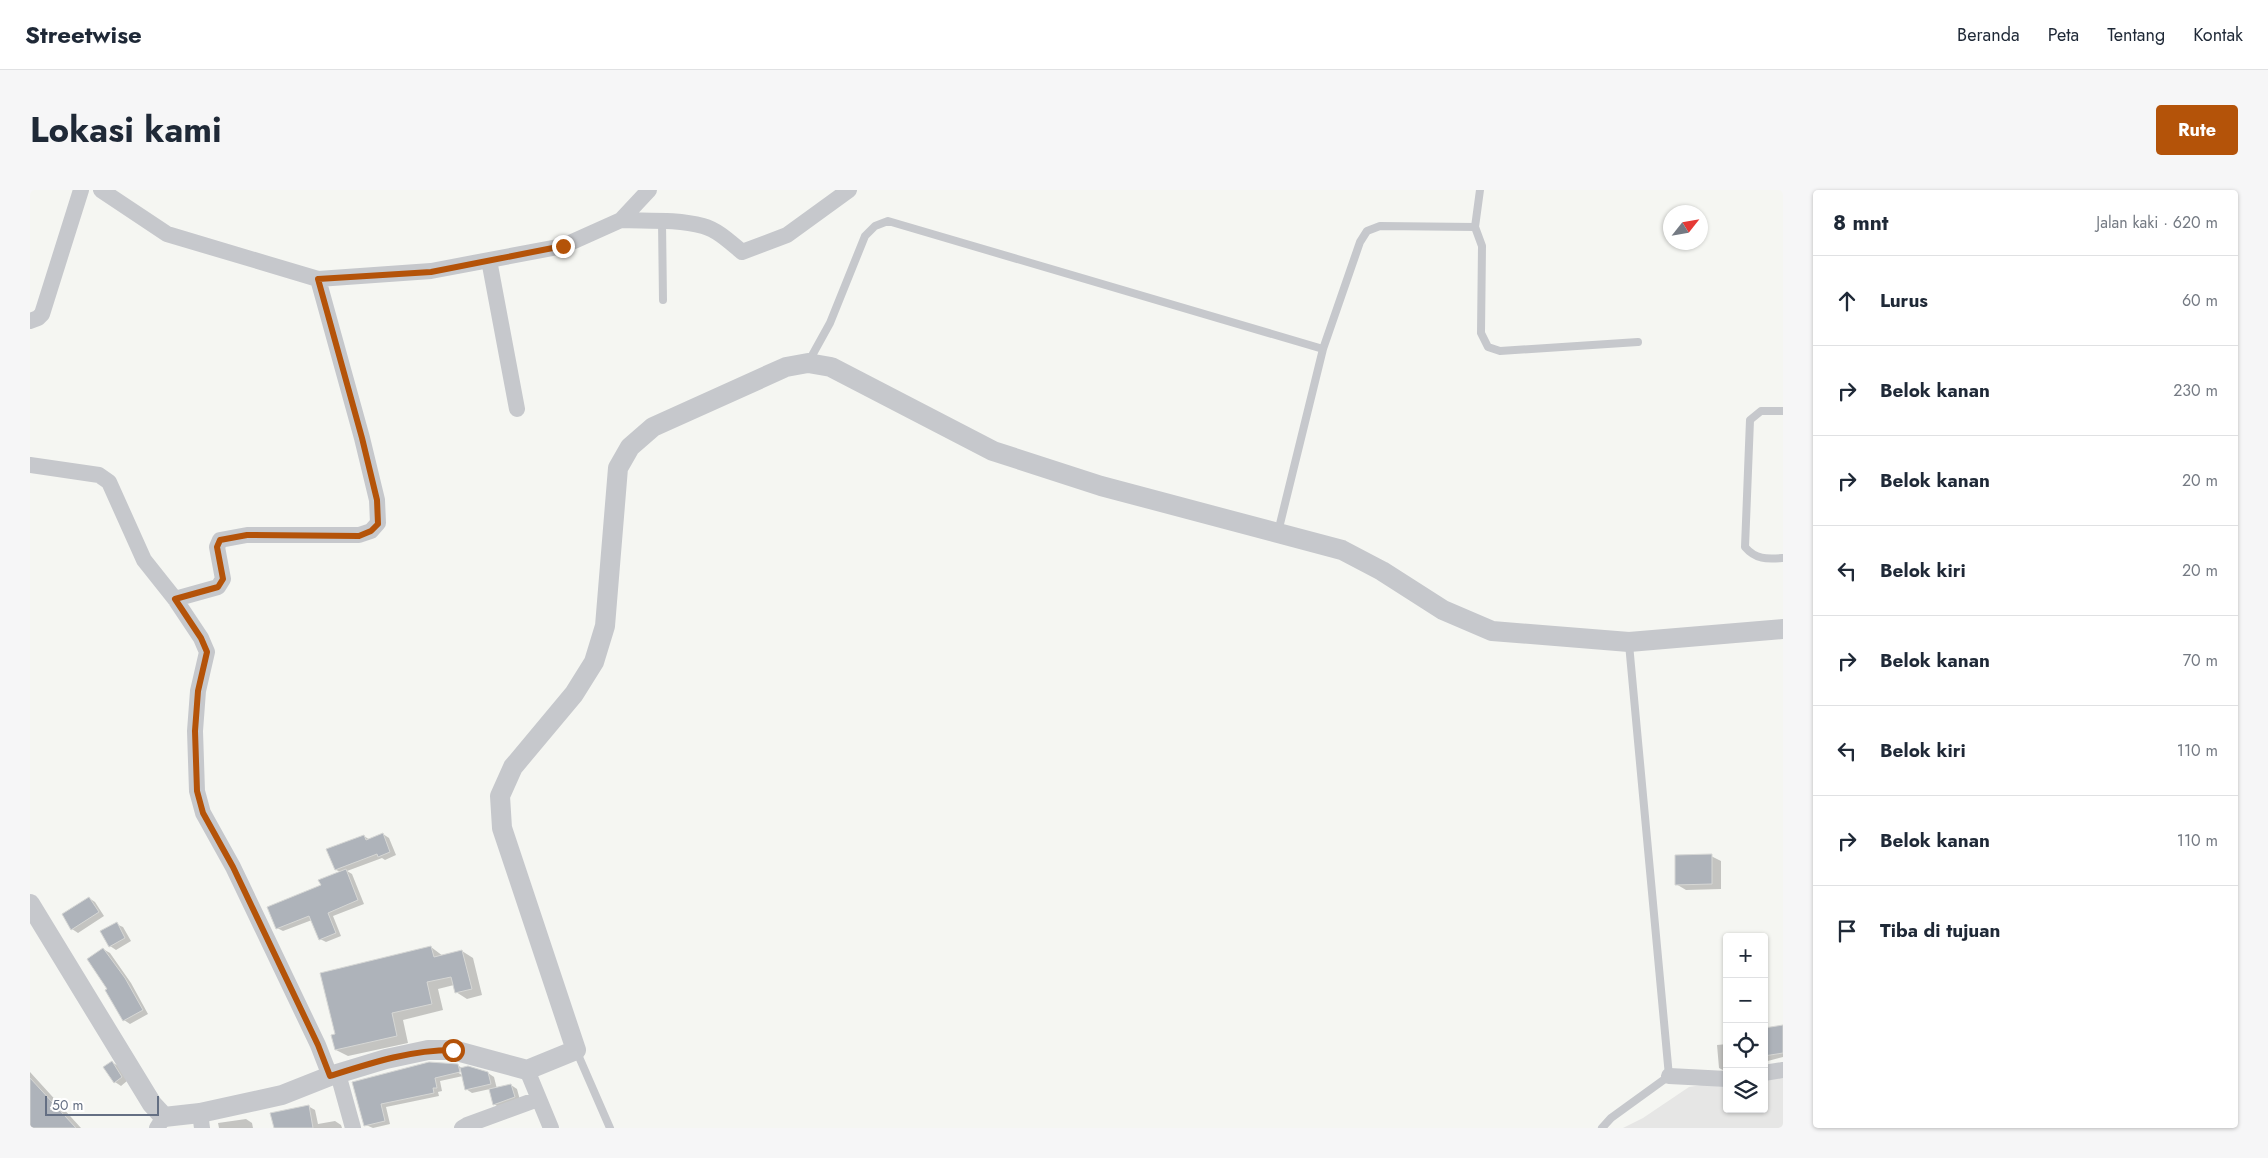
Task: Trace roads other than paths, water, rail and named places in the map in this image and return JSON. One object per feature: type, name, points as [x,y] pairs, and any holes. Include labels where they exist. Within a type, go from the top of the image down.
[{"type":"street","points":[[30,321],[42,314],[81,190]]},
{"type":"street","points":[[102,190],[167,234],[318,279],[431,272],[563,246],[621,220],[649,190]]},
{"type":"street","points":[[621,220],[704,226],[722,236],[742,252],[787,235],[850,190]]},
{"type":"street","points":[[489,260],[517,409]]},
{"type":"street","points":[[175,599],[218,587],[223,579],[217,547],[220,540],[247,535],[359,536],[371,531],[378,524],[377,500],[362,438],[318,279]]},
{"type":"street","points":[[30,904],[152,1104],[160,1122],[201,1121],[282,1095],[334,1075],[386,1059],[428,1050],[453,1050],[527,1070],[576,1050],[502,828],[500,796],[512,767],[574,694],[594,662],[605,626],[618,468],[630,447],[653,427],[786,368],[808,363],[831,367],[993,451],[1101,486],[1342,550],[1382,571],[1443,610],[1492,631],[1629,642],[1783,630]]},
{"type":"street","points":[[30,464],[99,474],[109,482],[144,560],[175,599],[201,638],[207,652],[198,691],[195,731],[197,791],[203,813],[233,867],[334,1075],[353,1128]]},
{"type":"street","points":[[527,1070],[551,1128]]},
{"type":"street","points":[[1768,1072],[1783,1070]]},
{"type":"street","points":[[1668,1076],[1723,1079]]},
{"type":"street","points":[[462,1128],[538,1099]]},
{"type":"lane","points":[[1480,190],[1475,227],[1482,246],[1481,333],[1488,347],[1500,351],[1638,342]]},
{"type":"lane","points":[[808,363],[830,323],[865,236],[875,226],[888,221],[1323,350]]},
{"type":"lane","points":[[662,222],[663,300]]},
{"type":"lane","points":[[1278,532],[1323,350],[1360,242],[1367,231],[1380,226],[1475,227]]},
{"type":"lane","points":[[1783,412],[1761,411],[1750,420],[1745,547],[1752,555],[1765,559],[1783,558]]},
{"type":"lane","points":[[1602,1128],[1611,1118],[1668,1076],[1629,642]]},
{"type":"lane","points":[[576,1050],[610,1128]]}]
